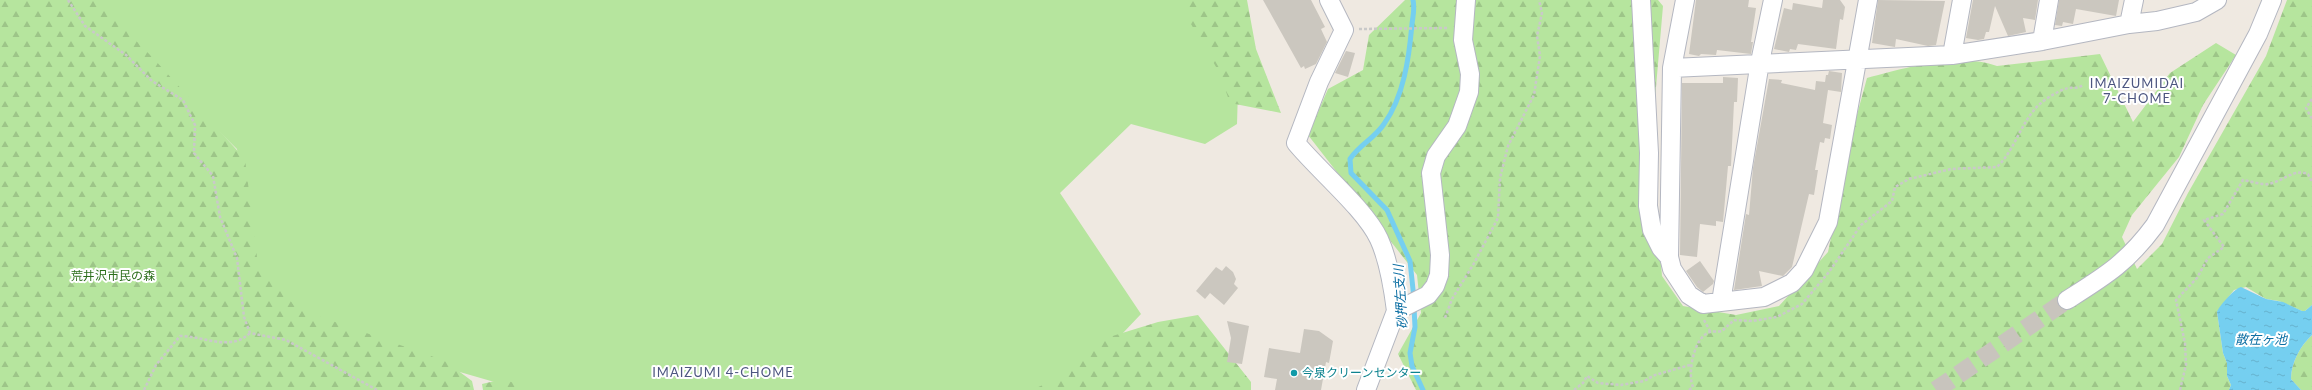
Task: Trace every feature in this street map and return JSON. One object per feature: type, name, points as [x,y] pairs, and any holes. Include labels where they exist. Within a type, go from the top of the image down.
[{"type":"street","points":[[1329,0],[1344,30],[1319,82],[1296,144],[1365,219],[1378,238],[1390,274],[1396,311],[1366,390]]},
{"type":"street","points":[[1396,311],[1428,295],[1435,286],[1439,275],[1440,255],[1431,173],[1436,156],[1456,126],[1470,92],[1470,74],[1463,40],[1466,0]]},
{"type":"street","points":[[1641,0],[1649,153],[1648,206],[1652,230],[1661,248],[1669,258]]},
{"type":"street","points":[[1685,0],[1672,68],[1669,258],[1672,269],[1693,299],[1703,304],[1764,297],[1792,283],[1804,270],[1828,222],[1868,0]]},
{"type":"street","points":[[1721,302],[1760,62],[1773,0]]},
{"type":"street","points":[[1952,55],[1962,0]]},
{"type":"street","points":[[2042,41],[2050,0]]},
{"type":"street","points":[[2129,24],[2134,0]]},
{"type":"street","points":[[1672,68],[1760,62],[1952,55],[2042,41],[2129,24],[2157,21],[2196,12],[2217,0]]},
{"type":"street","points":[[2067,300],[2110,273],[2137,249],[2155,225],[2258,34],[2272,0]]},
{"type":"path","points":[[68,0],[85,26],[126,55],[152,81],[183,100],[195,125],[194,153],[213,176],[220,217],[238,258],[244,318],[250,333]]},
{"type":"path","points":[[1445,318],[1452,298],[1473,265],[1498,218],[1500,178],[1508,146],[1534,95],[1540,56],[1537,36],[1542,13],[1539,0]]},
{"type":"path","points":[[1344,30],[1463,28]]},
{"type":"path","points":[[1690,390],[1693,387],[1690,364],[1699,339],[1710,331],[1722,331],[1734,320],[1752,321],[1777,317],[1802,304],[1829,272],[1861,225],[1892,201],[1895,187],[1909,179],[1951,169],[1997,167],[2007,156],[2036,107],[2060,92],[2083,85]]},
{"type":"path","points":[[2312,99],[2306,108],[2312,119]]},
{"type":"path","points":[[2180,390],[2186,365],[2185,343],[2176,300],[2197,278],[2208,258],[2224,247],[2204,220],[2223,214],[2243,180],[2268,184],[2293,174],[2303,172],[2308,174],[2311,180],[2312,179]]},
{"type":"path","points":[[144,390],[156,365],[180,336],[194,336],[228,343],[242,341],[250,333]]},
{"type":"path","points":[[250,333],[286,340],[377,390]]},
{"type":"path","points":[[1574,390],[1583,383],[1587,376],[1598,383],[1622,385],[1644,381],[1655,375],[1690,364]]},
{"type":"green space","name":"荒井沢市民の森","points":[[0,0],[96,0],[154,59],[245,159],[257,257],[296,308],[445,361],[472,381],[474,390],[0,390]]},
{"type":"green space","points":[[84,0],[1218,0],[1239,56],[1237,124],[1205,144],[1131,124],[1060,193],[1141,314],[1086,372],[1054,390],[522,390],[439,366],[293,313],[252,261],[237,149]]},
{"type":"green space","points":[[1177,0],[1247,0],[1256,49],[1281,113],[1230,103],[1219,72]]},
{"type":"green space","points":[[1405,0],[1658,0],[1663,6],[1651,145],[1662,276],[1683,306],[1736,315],[1779,306],[1828,252],[1855,122],[1867,78],[1914,66],[1949,61],[1982,62],[1997,66],[2100,54],[2133,122],[2170,73],[2216,43],[2236,55],[2203,105],[2179,157],[2132,215],[2122,237],[2137,269],[2162,244],[2188,193],[2266,56],[2287,0],[2312,0],[2312,305],[2305,311],[2302,311],[2279,301],[2266,299],[2246,287],[2234,290],[2217,312],[2223,353],[2227,363],[2227,376],[2231,385],[2229,390],[1416,390],[1398,354],[1421,313],[1417,275],[1308,135],[1328,89],[1363,70],[1369,35]]},
{"type":"green space","points":[[1198,315],[1251,382],[1251,390],[1032,390],[1068,373],[1106,338],[1158,322]]},
{"type":"green space","points":[[2312,335],[2312,390],[2301,390],[2291,379],[2291,373],[2297,355]]},
{"type":"green space","points":[[503,379],[533,390],[483,390],[482,384]]},
{"type":"water","name":"散在ヶ池","points":[[2241,287],[2266,299],[2283,302],[2302,311],[2305,311],[2312,305],[2312,335],[2297,355],[2291,373],[2291,379],[2301,390],[2229,390],[2231,385],[2227,376],[2227,363],[2223,353],[2217,312],[2235,290]]},
{"type":"building","points":[[1263,0],[1311,0],[1325,27],[1321,29],[1327,42],[1316,64],[1305,69],[1304,66],[1301,68]]},
{"type":"building","points":[[1696,0],[1749,0],[1748,7],[1756,8],[1751,42],[1753,42],[1751,54],[1717,50],[1716,55],[1701,54],[1699,56],[1689,54]]},
{"type":"building","points":[[1823,0],[1840,0],[1845,7],[1843,20],[1840,19],[1836,49],[1798,44],[1796,50],[1790,49],[1789,52],[1774,49],[1784,8],[1792,10],[1793,3],[1822,8]]},
{"type":"building","points":[[1878,0],[1945,1],[1936,45],[1928,46],[1896,39],[1895,47],[1872,43]]},
{"type":"building","points":[[1973,0],[2038,0],[2035,20],[2023,18],[2026,32],[2008,36],[1995,6],[1989,32],[1986,32],[1984,39],[1978,40],[1966,38]]},
{"type":"building","points":[[2059,0],[2119,0],[2116,16],[2076,9],[2073,24],[2063,22],[2062,26],[2055,25]]},
{"type":"building","points":[[1346,51],[1355,53],[1348,77],[1335,73]]},
{"type":"building","points":[[1829,71],[1842,73],[1841,92],[1828,90],[1823,123],[1832,125],[1830,139],[1825,138],[1824,143],[1820,142],[1815,170],[1818,170],[1814,195],[1809,194],[1792,267],[1783,276],[1759,271],[1762,286],[1734,290],[1746,214],[1749,215],[1753,168],[1769,79],[1782,80],[1781,83],[1815,90],[1816,81],[1825,82],[1826,75],[1828,75]]},
{"type":"building","points":[[1723,77],[1738,78],[1737,102],[1734,102],[1731,166],[1728,166],[1723,222],[1716,221],[1716,226],[1700,224],[1697,257],[1680,255],[1682,83],[1723,83]]},
{"type":"building","points":[[1700,261],[1714,281],[1713,284],[1703,292],[1697,287],[1686,271]]},
{"type":"building","points":[[1226,266],[1233,272],[1236,279],[1234,284],[1238,288],[1224,305],[1210,293],[1205,299],[1196,291],[1216,267],[1222,271]]},
{"type":"building","points":[[1227,321],[1249,326],[1242,364],[1227,362],[1231,338]]},
{"type":"building","points":[[1304,329],[1319,331],[1333,341],[1329,363],[1326,362],[1321,390],[1275,390],[1277,379],[1264,377],[1269,348],[1300,353]]},
{"type":"waterway","name":"砂押左支川","points":[[1413,0],[1414,12],[1409,50],[1401,89],[1391,113],[1384,124],[1376,134],[1358,149],[1350,159],[1351,173],[1387,210],[1410,261],[1414,299]]},
{"type":"waterway","name":"砂押左支川","points":[[1414,307],[1415,327],[1410,353],[1412,366],[1423,390]]},
{"type":"tunnel","points":[[1936,390],[2067,300]]},
{"type":"place","name":"今泉クリーンセンター","points":[[1294,373]]},
{"type":"district","name":"IMAIZUMIDAI 7-CHOME","points":[[2137,90]]},
{"type":"district","name":"IMAIZUMI 4-CHOME","points":[[723,372]]}]
